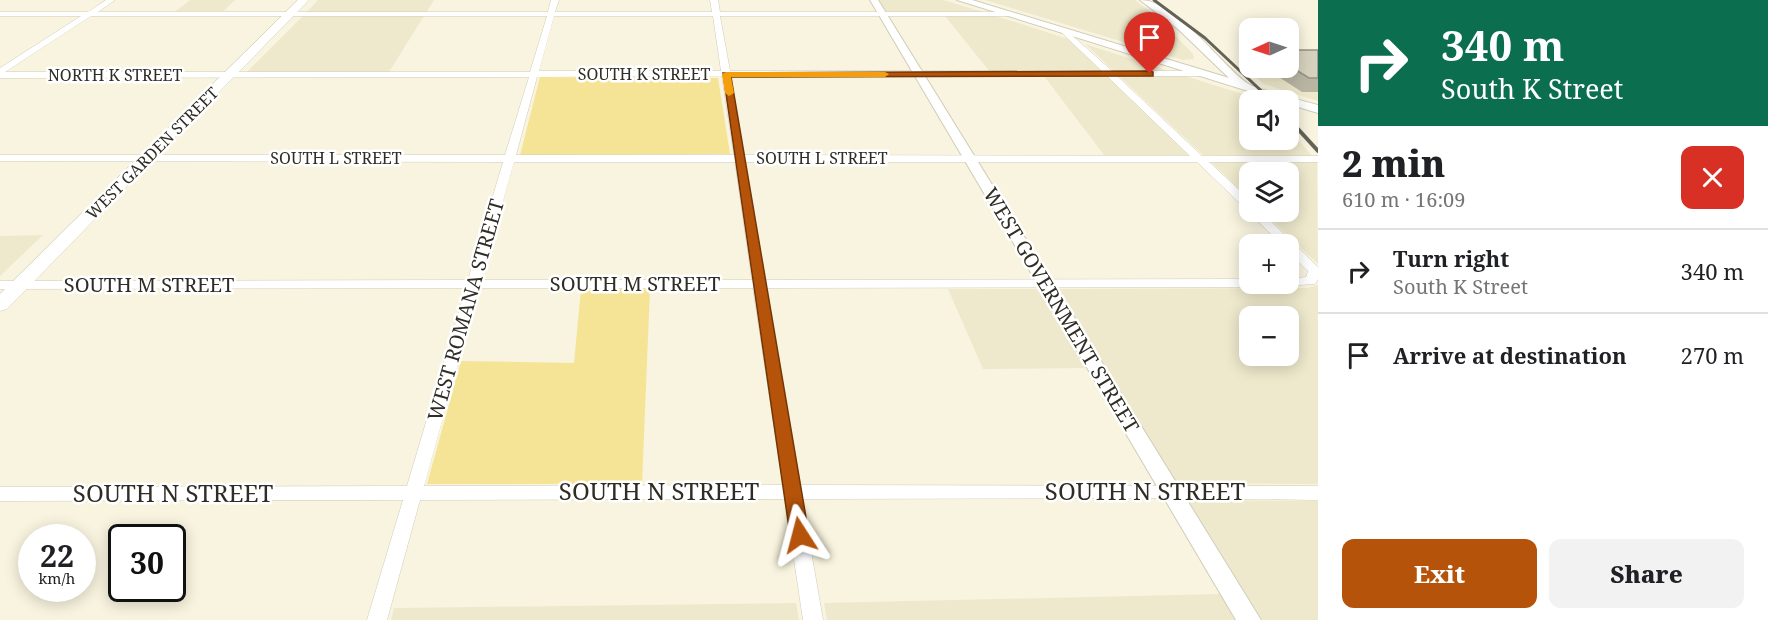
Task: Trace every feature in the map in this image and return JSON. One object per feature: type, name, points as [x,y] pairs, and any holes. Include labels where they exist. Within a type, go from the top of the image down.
[{"type":"main road","name":"WEST GARDEN STREET","points":[[0,305],[304,0]]},
{"type":"main road","points":[[962,0],[1318,110]]},
{"type":"main road","points":[[1145,0],[1182,27],[1245,87]]},
{"type":"street","points":[[0,73],[111,0]]},
{"type":"street","name":"WEST ROMANA STREET","points":[[377,620],[555,0]]},
{"type":"street","points":[[0,14],[551,14],[715,7],[878,7],[1006,14]]},
{"type":"street","points":[[715,7],[813,620]]},
{"type":"street","name":"WEST GOVERNMENT STREET","points":[[878,7],[1249,620]]},
{"type":"street","points":[[1066,32],[1239,196]]},
{"type":"street","name":"NORTH K STREET","points":[[0,73],[230,75]]},
{"type":"street","name":"SOUTH K STREET","points":[[230,75],[1202,73]]},
{"type":"street","name":"SOUTH L STREET","points":[[0,158],[1318,159]]},
{"type":"street","points":[[1265,222],[1278,234]]},
{"type":"street","points":[[1299,254],[1314,270],[1312,279],[1299,283]]},
{"type":"street","name":"SOUTH M STREET","points":[[0,285],[1239,283]]},
{"type":"street","name":"SOUTH N STREET","points":[[0,494],[1170,491],[1318,493]]},
{"type":"shaded area","points":[[190,0],[235,0],[224,11],[176,11]]},
{"type":"shaded area","points":[[318,0],[434,0],[426,13],[306,13]]},
{"type":"shaded area","points":[[879,0],[943,0],[983,12],[886,12]]},
{"type":"shaded area","points":[[985,0],[1135,0],[1157,17],[1193,54],[1194,59],[1183,60]]},
{"type":"shaded area","points":[[993,15],[1068,39],[1103,72],[990,72],[945,16]]},
{"type":"shaded area","points":[[303,16],[424,16],[389,72],[247,72]]},
{"type":"shaded area","points":[[1085,44],[1172,72],[1115,72]]},
{"type":"shaded area","points":[[1318,61],[1318,101],[1299,95],[1299,90],[1283,90],[1264,84],[1257,78],[1299,78],[1299,65]]},
{"type":"shaded area","points":[[1044,76],[1107,76],[1189,155],[1104,155]]},
{"type":"shaded area","points":[[1119,76],[1185,76],[1239,93],[1239,150],[1299,150],[1299,140],[1312,156],[1203,155]]},
{"type":"shaded area","points":[[540,77],[718,78],[730,154],[520,155]]},
{"type":"shaded area","points":[[1210,161],[1317,162],[1318,264],[1299,246],[1299,234],[1286,234],[1274,222],[1299,222],[1299,162],[1239,162],[1239,189]]},
{"type":"shaded area","points":[[43,235],[0,276],[0,236]]},
{"type":"shaded area","points":[[1318,285],[1318,484],[1177,483],[1057,289],[1239,288],[1239,294],[1299,294],[1299,288]]},
{"type":"shaded area","points":[[581,289],[650,289],[642,484],[427,484],[461,361],[574,363]]},
{"type":"shaded area","points":[[948,289],[1039,289],[1086,368],[983,369]]},
{"type":"shaded area","points":[[1188,500],[1318,501],[1318,620],[1262,620]]},
{"type":"shaded area","points":[[1220,594],[1235,620],[827,620],[824,603]]},
{"type":"shaded area","points":[[796,603],[799,620],[391,620],[394,608]]},
{"type":"building","points":[[1299,50],[1318,50],[1318,78],[1309,78],[1299,72]]},
{"type":"railway","points":[[1154,0],[1205,38],[1260,90]]},
{"type":"railway","points":[[1299,130],[1318,151]]},
{"type":"slow traffic","points":[[729,93],[726,74],[885,74]]},
{"type":"route","points":[[800,535],[726,74],[1150,74]]}]
